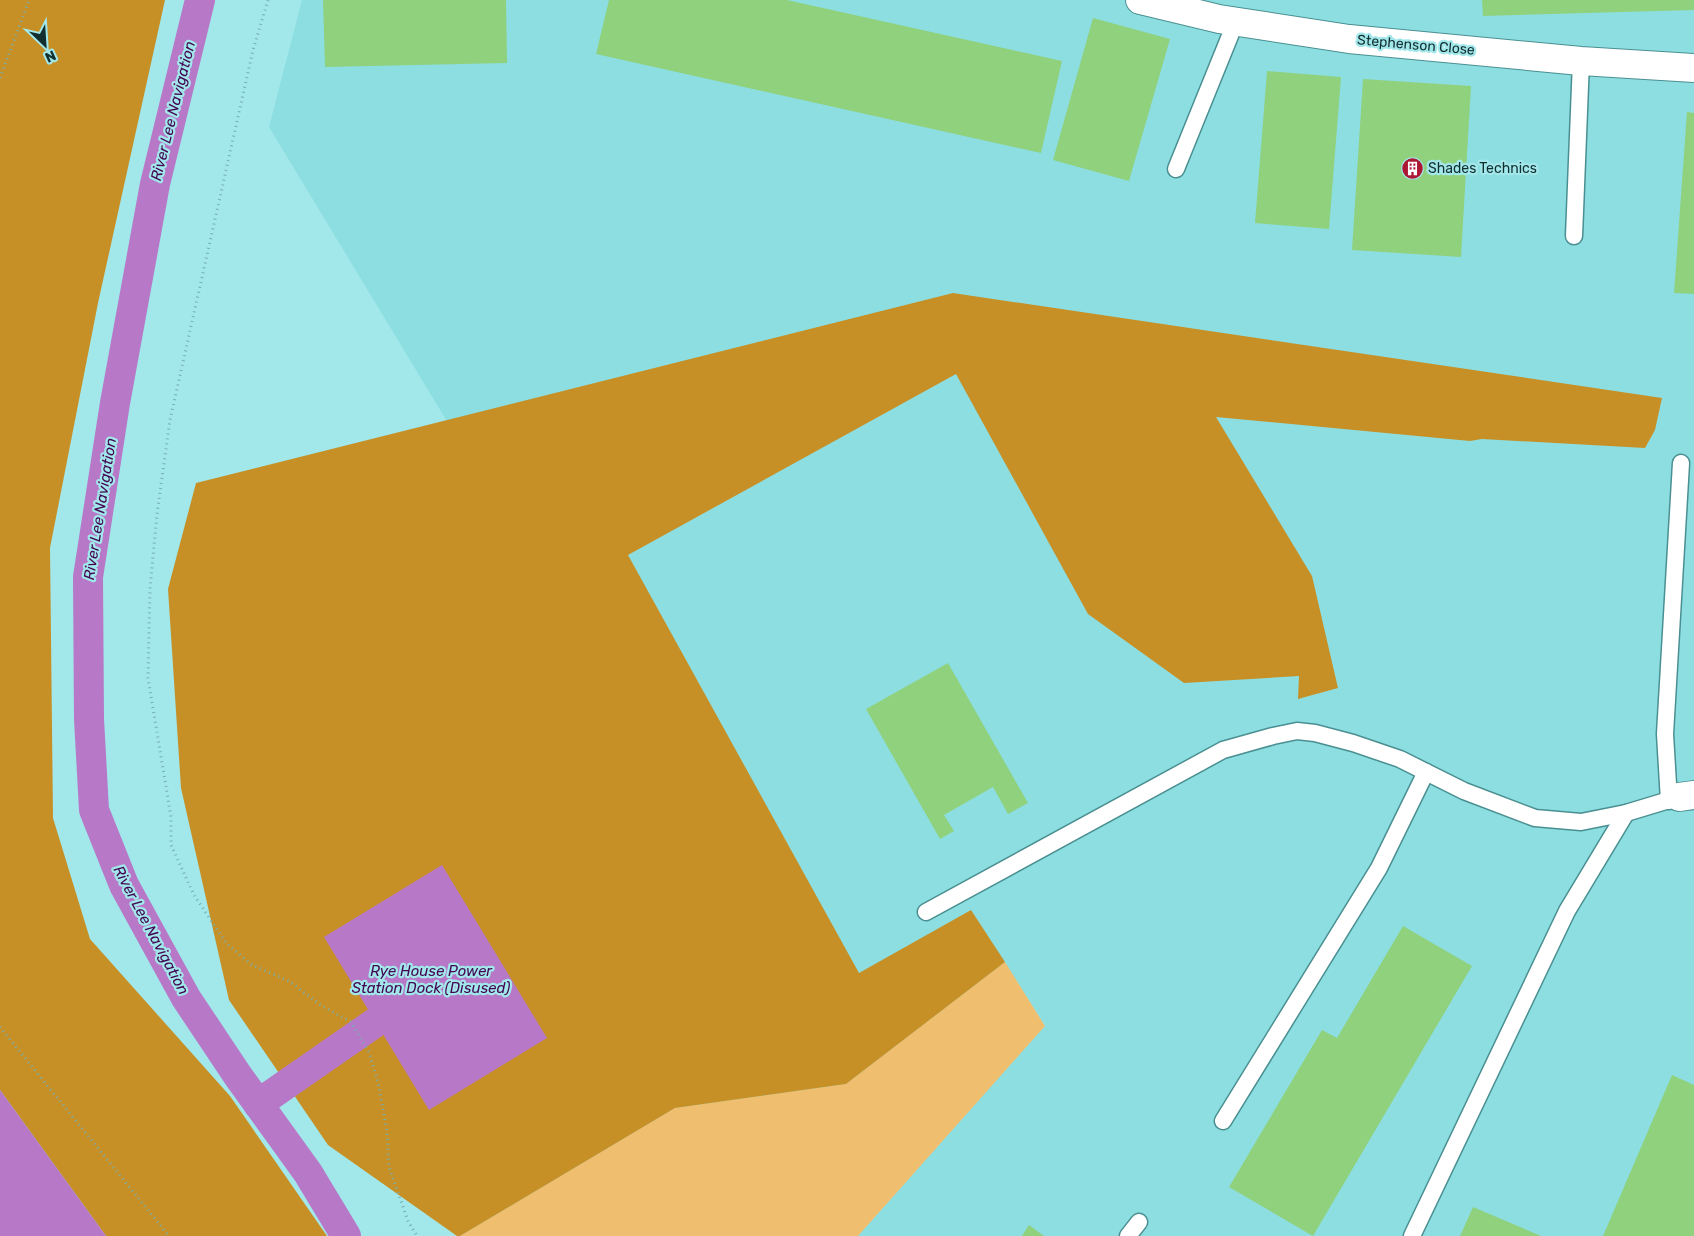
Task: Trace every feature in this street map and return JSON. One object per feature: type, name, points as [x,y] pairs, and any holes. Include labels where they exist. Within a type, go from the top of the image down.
[{"type":"street","name":"Stephenson Close","points":[[1140,0],[1236,22],[1349,39],[1581,61],[1694,68]]},
{"type":"lane","points":[[1176,169],[1236,22]]},
{"type":"lane","points":[[1574,236],[1581,61]]},
{"type":"lane","points":[[926,912],[1223,750],[1296,731],[1315,733],[1400,759],[1464,791],[1535,818],[1581,822],[1626,813],[1680,798],[1665,734],[1681,463]]},
{"type":"lane","points":[[1223,1121],[1379,868],[1426,772]]},
{"type":"lane","points":[[1412,1236],[1567,912],[1626,813]]},
{"type":"lane","points":[[1128,1236],[1139,1222]]},
{"type":"path","points":[[0,78],[29,0]]},
{"type":"path","points":[[268,0],[253,50],[170,420],[156,514],[150,589],[148,678],[171,817],[171,845],[194,896],[226,942],[252,965],[289,981],[322,1006],[351,1022],[369,1052],[378,1082],[388,1131],[389,1167],[408,1221],[417,1236]]},
{"type":"path","points":[[0,1027],[169,1236]]},
{"type":"shaded area","points":[[0,0],[165,0],[98,303],[50,548],[53,818],[90,939],[230,1096],[327,1236],[106,1236],[0,1090]]},
{"type":"shaded area","points":[[302,0],[1694,0],[1694,1236],[858,1236],[1045,1025],[979,923],[814,1028],[269,127]]},
{"type":"shaded area","points":[[953,293],[1662,398],[1655,430],[1645,448],[1482,439],[1470,441],[1216,417],[1312,576],[1338,688],[1298,699],[1299,676],[1184,683],[1088,614],[956,374],[628,555],[859,973],[971,910],[1005,962],[846,1084],[675,1108],[460,1236],[457,1236],[328,1145],[229,1000],[181,788],[168,589],[196,483]]},
{"type":"shaded area","points":[[1005,962],[1045,1026],[858,1236],[460,1236],[675,1108],[846,1084]]},
{"type":"water","name":"Rye House Power Station Dock (Disused)","points":[[442,865],[547,1038],[429,1110],[324,937]]},
{"type":"water","points":[[0,1090],[106,1236],[0,1236]]},
{"type":"building","points":[[323,0],[506,0],[507,63],[325,67]]},
{"type":"building","points":[[609,0],[787,0],[1062,61],[1041,153],[596,54]]},
{"type":"building","points":[[1482,0],[1694,0],[1694,10],[1483,16]]},
{"type":"building","points":[[1093,18],[1170,39],[1129,181],[1053,160]]},
{"type":"building","points":[[1267,71],[1341,77],[1329,229],[1255,223]]},
{"type":"building","name":"Shades Technics","points":[[1363,79],[1471,86],[1461,257],[1352,250]]},
{"type":"building","points":[[1687,112],[1694,113],[1694,294],[1674,293]]},
{"type":"building","points":[[948,663],[1028,803],[1008,814],[993,787],[944,815],[954,831],[940,839],[866,709]]},
{"type":"building","points":[[1403,926],[1472,966],[1313,1236],[1229,1187],[1322,1030],[1337,1038]]},
{"type":"building","points":[[1672,1075],[1694,1085],[1694,1236],[1603,1236]]},
{"type":"building","points":[[1473,1207],[1541,1236],[1460,1236]]},
{"type":"building","points":[[1029,1225],[1044,1236],[1022,1236]]},
{"type":"waterway","name":"River Lee Navigation","points":[[200,0],[155,184],[115,403],[88,577],[89,719],[94,810],[124,885],[186,998],[238,1076],[308,1173],[346,1236]]},
{"type":"waterway","name":"River Lee Navigation","points":[[258,1104],[376,1022]]},
{"type":"place","name":"Shades Technics","points":[[1412,168]]}]
